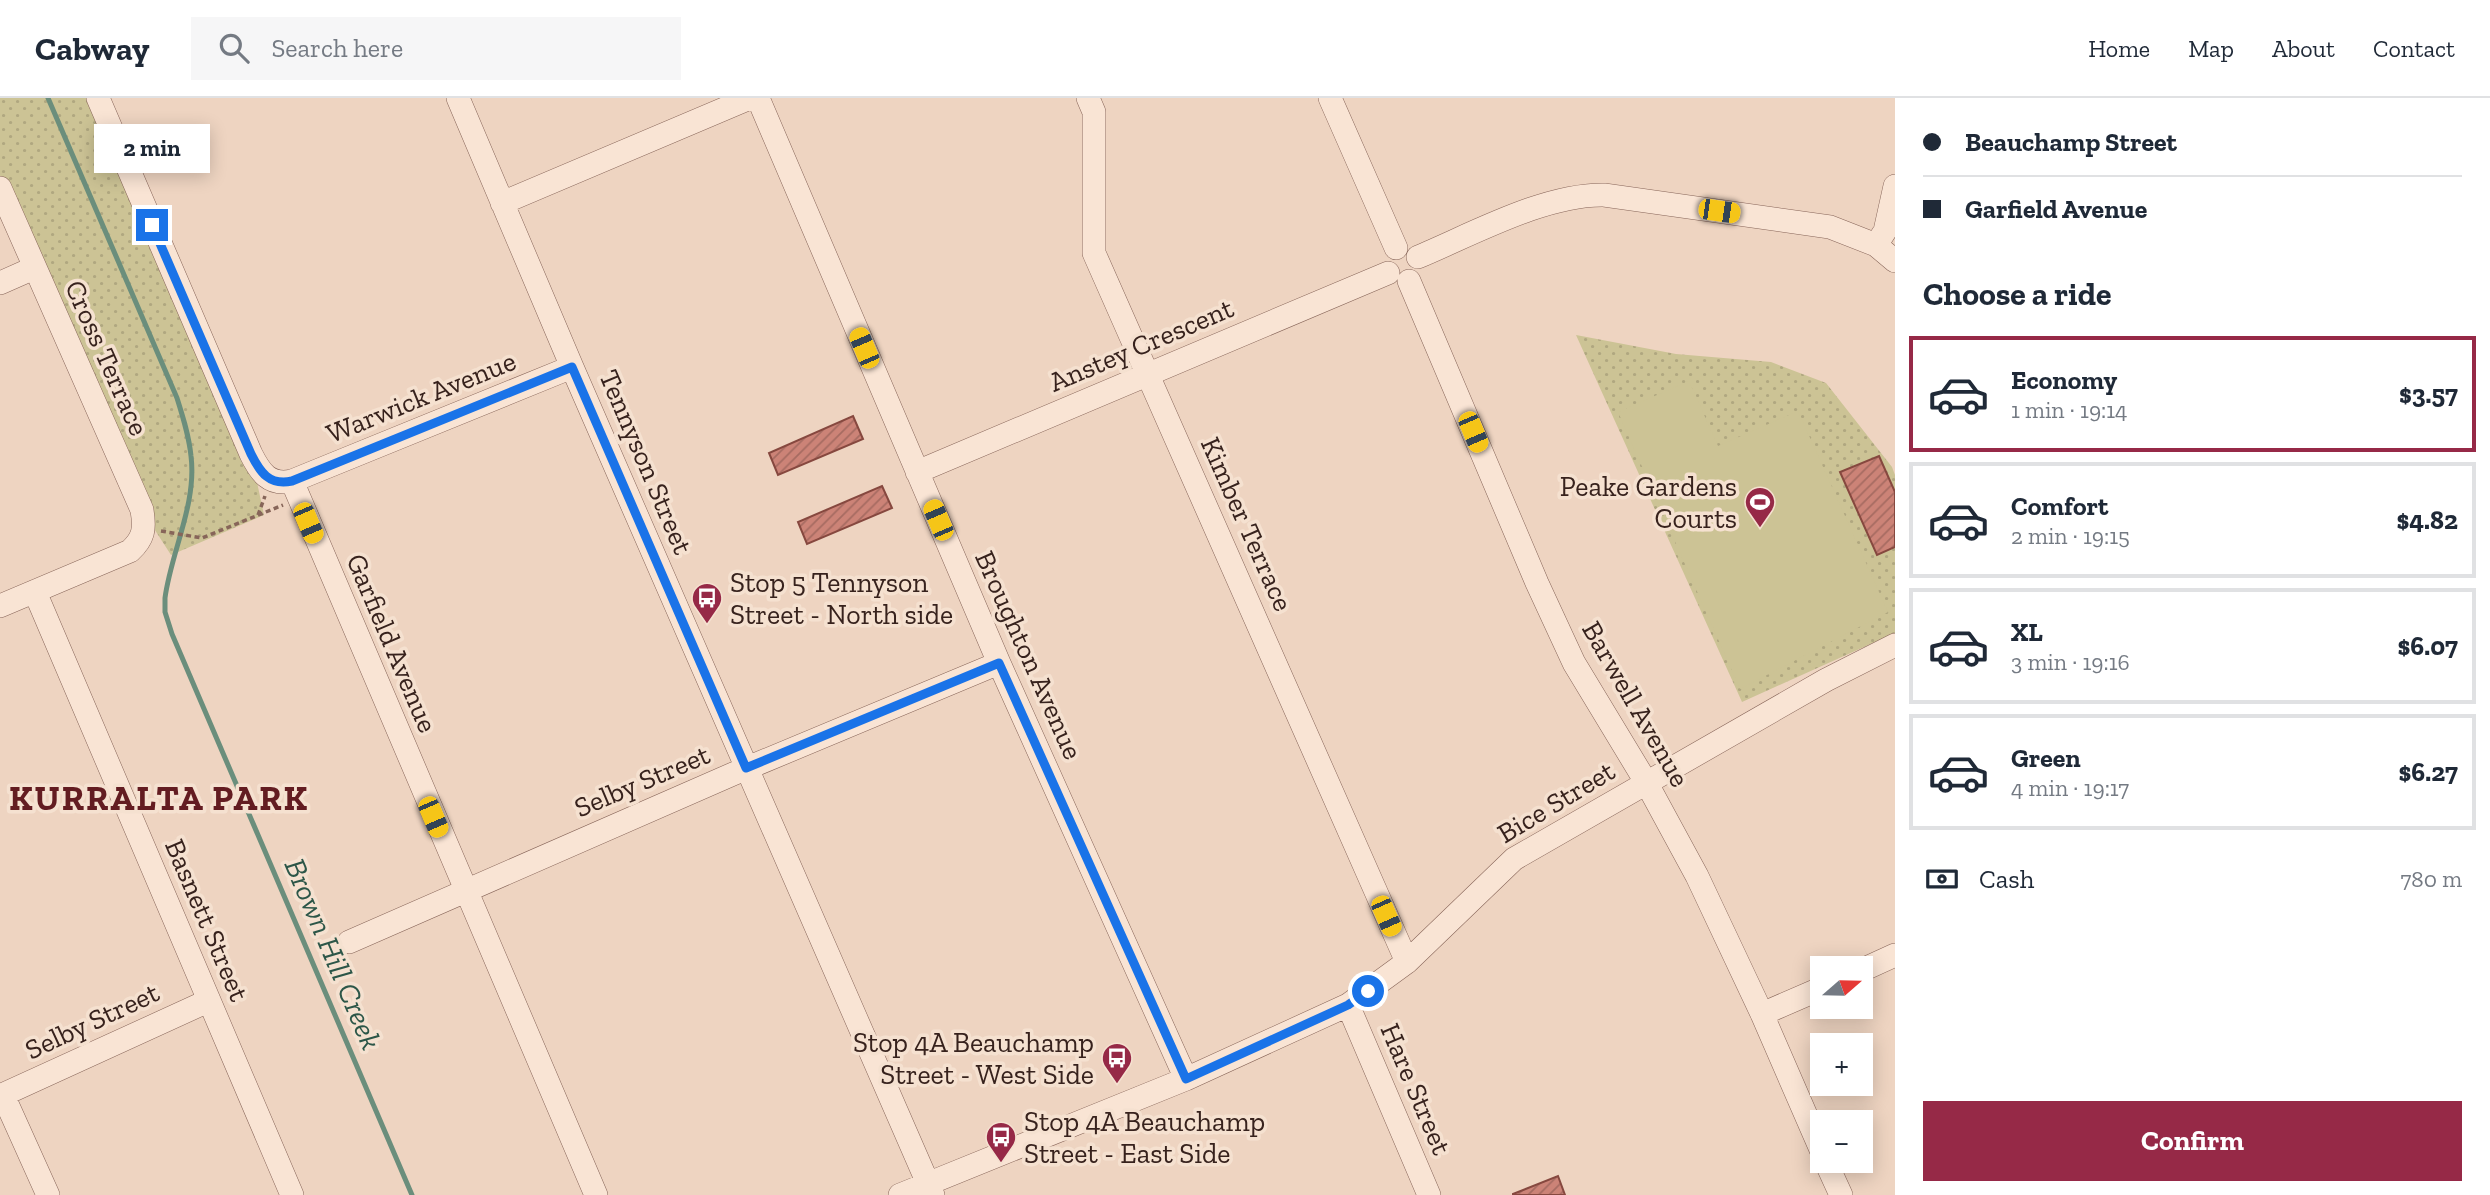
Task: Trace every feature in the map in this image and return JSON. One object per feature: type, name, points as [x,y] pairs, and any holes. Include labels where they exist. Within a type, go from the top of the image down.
[{"type":"street","points":[[98,98],[251,454],[261,472],[271,481],[295,490]]},
{"type":"street","name":"Tennyson Street","points":[[458,98],[572,367],[931,1189]]},
{"type":"street","points":[[502,203],[750,98]]},
{"type":"street","name":"Broughton Avenue","points":[[758,98],[999,663],[1186,1079]]},
{"type":"street","name":"Kimber Terrace","points":[[1088,98],[1094,112],[1094,253],[1407,962]]},
{"type":"street","points":[[1330,98],[1396,248]]},
{"type":"street","points":[[1876,245],[1885,231],[1895,187]]},
{"type":"street","name":"Cross Terrace","points":[[0,188],[142,510],[145,528],[141,541],[130,551],[35,592]]},
{"type":"street","points":[[1419,257],[1530,210],[1586,194],[1624,197],[1830,227],[1876,245],[1895,261]]},
{"type":"street","points":[[1396,248],[1412,249],[1419,257],[1420,267],[1414,278],[1399,277],[1386,268],[1387,256],[1396,248]]},
{"type":"street","points":[[0,283],[34,268]]},
{"type":"street","name":"Anstey Crescent","points":[[917,472],[1148,374],[1399,277]]},
{"type":"street","name":"Barwell Avenue","points":[[1399,277],[1574,663],[1646,782],[1698,876],[1810,1124]]},
{"type":"street","name":"Warwick Avenue","points":[[295,490],[572,367]]},
{"type":"street","name":"Garfield Avenue","points":[[295,490],[596,1195]]},
{"type":"street","points":[[0,606],[35,592]]},
{"type":"street","name":"Basnett Street","points":[[35,592],[292,1195]]},
{"type":"street","name":"Bice Street","points":[[900,1195],[931,1189],[1186,1079],[1348,1005],[1407,962],[1514,859],[1826,680],[1895,645]]},
{"type":"street","name":"Selby Street","points":[[349,942],[746,768],[999,663]]},
{"type":"street","points":[[1873,965],[1895,956]]},
{"type":"street","points":[[1762,1014],[1810,993]]},
{"type":"street","name":"Selby Street","points":[[1,1095],[208,1001]]},
{"type":"street","name":"Hare Street","points":[[1348,1005],[1429,1195]]},
{"type":"street","points":[[1,1095],[48,1195]]},
{"type":"street","points":[[1831,1173],[1841,1195]]},
{"type":"path","points":[[169,532],[202,537],[258,515],[295,490]]},
{"type":"path","points":[[258,515],[267,491]]},
{"type":"shaded area","points":[[0,98],[98,98],[251,454],[264,515],[171,555],[142,510],[0,185]]},
{"type":"shaded area","name":"Peake Gardens Courts","points":[[1576,335],[1676,354],[1771,362],[1826,383],[1892,467],[1895,475],[1895,633],[1742,702]]},
{"type":"shaded area","name":"Peake Gardens Courts","points":[[1689,381],[1718,446],[1798,411],[1888,612],[1740,689],[1618,412]]},
{"type":"building","points":[[853,416],[863,439],[778,475],[769,453]]},
{"type":"building","points":[[1879,456],[1895,492],[1895,547],[1877,555],[1840,472]]},
{"type":"building","points":[[882,486],[892,508],[807,544],[798,522]]},
{"type":"building","points":[[1558,1176],[1565,1195],[1513,1195],[1513,1194]]},
{"type":"waterway","name":"Brown Hill Creek","points":[[48,98],[177,398],[187,434],[192,474],[190,492],[165,598],[165,612],[172,634],[412,1195]]},
{"type":"place","name":"Peake Gardens Courts","points":[[1760,529]]},
{"type":"place","name":"Stop 5 Tennyson Street - North side","points":[[707,625]]},
{"type":"place","name":"Stop 4A Beauchamp Street - West Side","points":[[1117,1085]]},
{"type":"place","name":"Stop 4A Beauchamp Street - East Side","points":[[1001,1164]]},
{"type":"district","name":"KURRALTA PARK","points":[[159,798]]},
{"type":"route","points":[[152,225],[251,454],[261,472],[271,481],[292,481],[572,367],[746,768],[999,663],[1186,1079],[1348,1005],[1368,991]]}]
